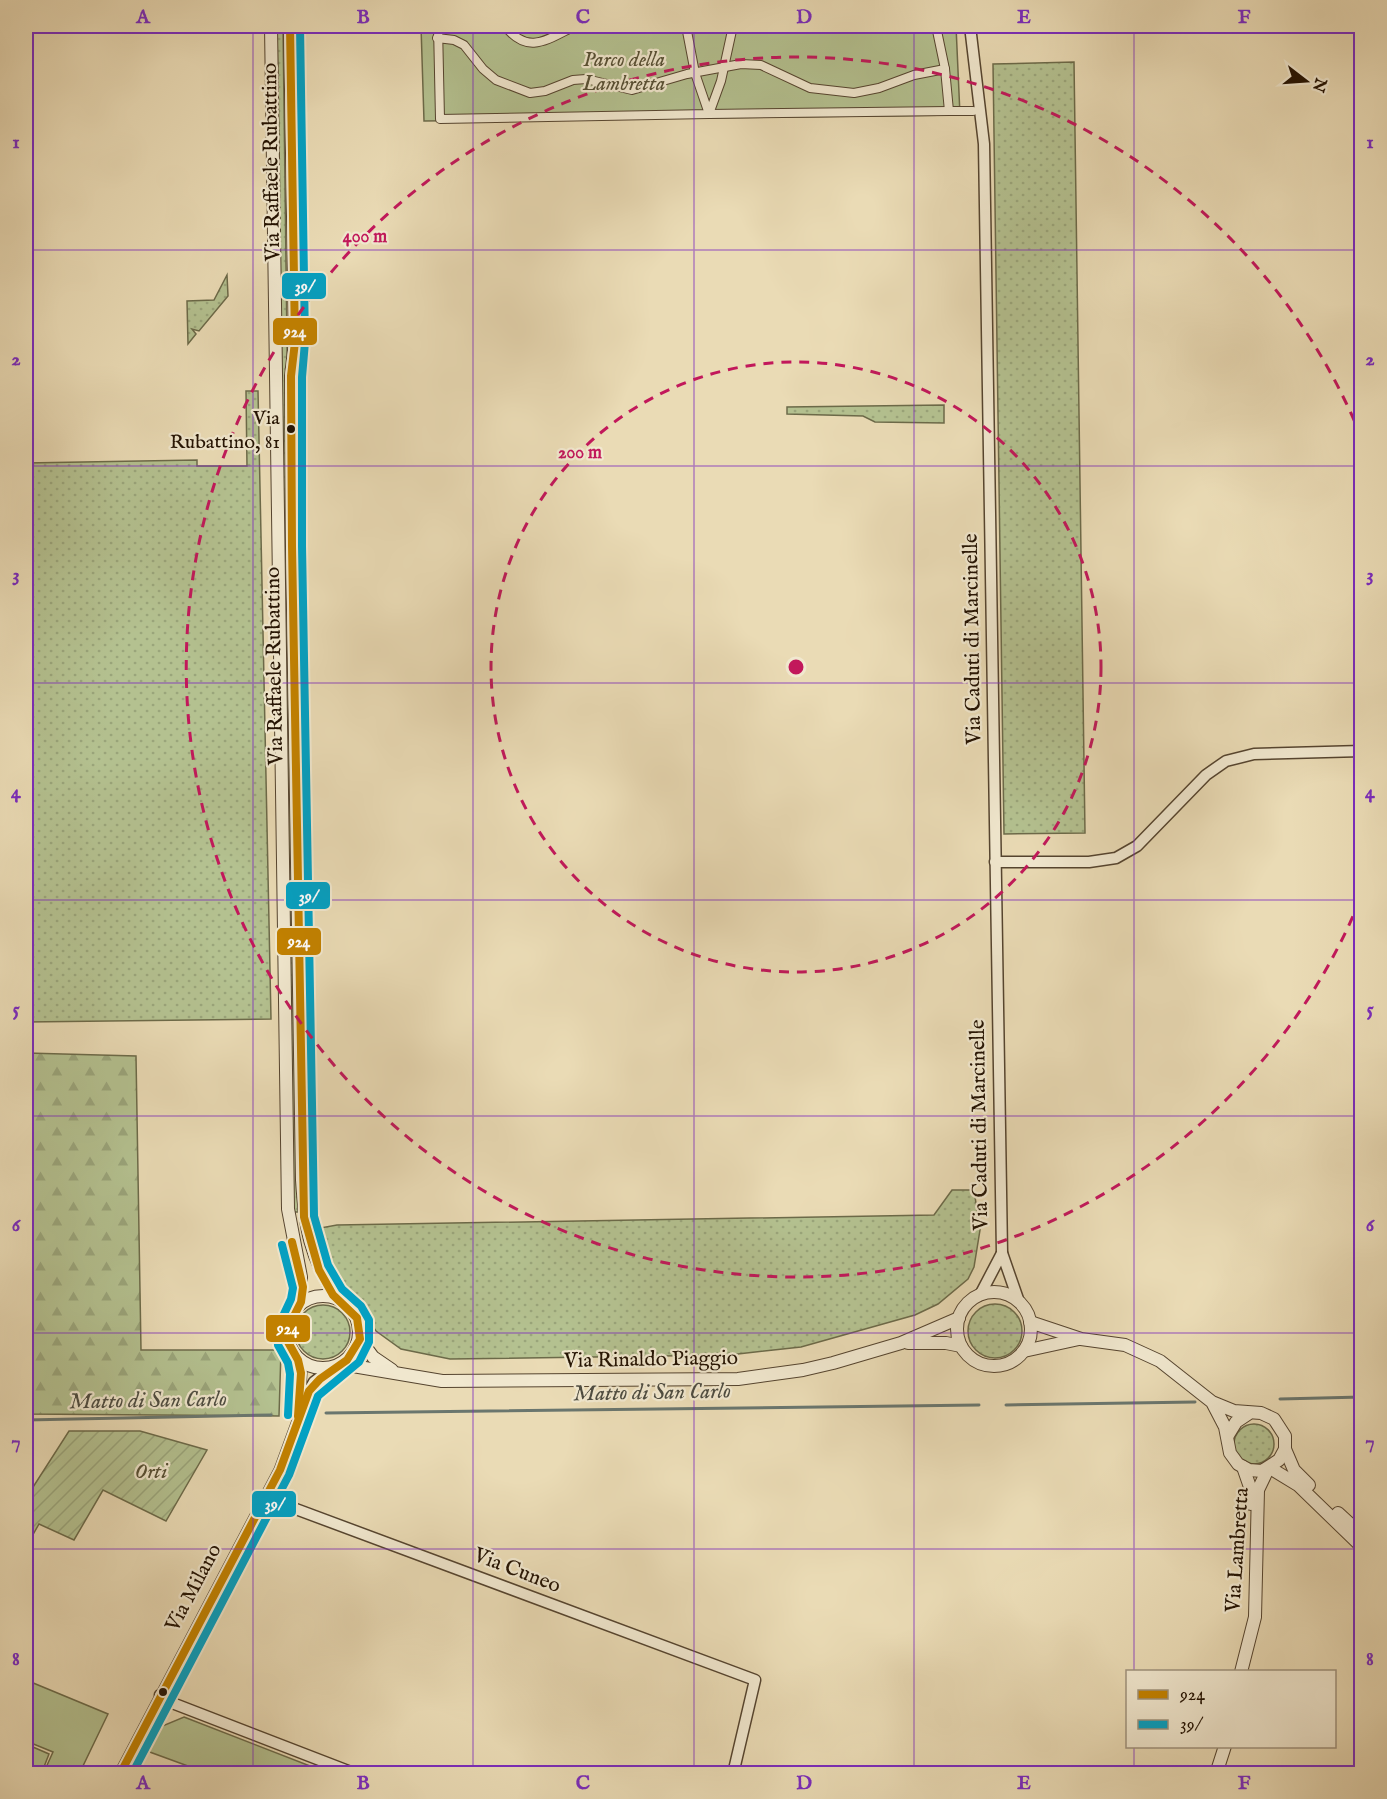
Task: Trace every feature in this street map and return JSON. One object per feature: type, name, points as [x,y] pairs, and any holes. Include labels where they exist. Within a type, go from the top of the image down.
[{"type":"street","name":"Via Raffaele Rubattino","points":[[271,26],[287,1174],[290,1229],[302,1286],[301,1303]]},
{"type":"street","name":"Via Raffaele Rubattino","points":[[290,26],[294,342],[291,376],[292,546],[302,1180],[304,1216],[312,1253],[337,1298],[347,1304],[356,1315],[359,1338]]},
{"type":"street","points":[[438,26],[440,119],[973,111]]},
{"type":"street","points":[[505,26],[513,35],[526,43],[539,44],[575,26]]},
{"type":"street","points":[[686,26],[695,73],[708,114]]},
{"type":"street","points":[[708,114],[724,66],[733,26]]},
{"type":"street","points":[[936,26],[945,69],[949,111]]},
{"type":"street","name":"Via Caduti di Marcinelle","points":[[970,26],[984,144],[1002,1253],[1019,1302]]},
{"type":"street","points":[[437,38],[454,40],[464,45],[483,69],[496,80],[530,93],[545,91],[573,80],[586,79],[632,90],[724,66],[761,65],[810,88],[854,93],[879,88],[914,75],[945,69]]},
{"type":"street","points":[[995,862],[1089,862],[1116,858],[1137,846],[1206,775],[1226,761],[1254,754],[1362,752]]},
{"type":"street","name":"Via Caduti di Marcinelle","points":[[980,1295],[1002,1253]]},
{"type":"street","points":[[980,1295],[998,1293],[1019,1302],[1030,1322],[1030,1339],[1024,1351]]},
{"type":"street","name":"Via Rinaldo Piaggio","points":[[336,1366],[427,1380],[477,1382],[738,1379],[803,1370],[901,1343],[959,1318],[967,1305],[980,1295]]},
{"type":"street","points":[[337,1298],[318,1296],[301,1303],[293,1312],[287,1337],[291,1350],[307,1364],[336,1366],[353,1353],[359,1338]]},
{"type":"street","points":[[959,1318],[957,1332],[961,1346]]},
{"type":"street","name":"Via Rinaldo Piaggio","points":[[1030,1322],[1081,1339],[1112,1342],[1144,1352],[1173,1370],[1212,1402],[1248,1413],[1268,1415],[1279,1423],[1285,1436],[1285,1449],[1294,1470],[1362,1535]]},
{"type":"street","name":"Via Rinaldo Piaggio","points":[[359,1338],[373,1357],[398,1374]]},
{"type":"street","name":"Via Rinaldo Piaggio","points":[[901,1343],[933,1342],[961,1346],[972,1359],[990,1366],[1010,1363],[1024,1351],[1081,1339]]},
{"type":"street","name":"Via Milano","points":[[297,1357],[301,1373],[298,1418]]},
{"type":"street","name":"Via Milano","points":[[120,1773],[289,1452],[298,1418],[314,1382],[336,1366]]},
{"type":"street","name":"Via Rinaldo Piaggio","points":[[1212,1402],[1228,1436],[1230,1454],[1243,1467]]},
{"type":"street","points":[[1228,1436],[1236,1422],[1248,1413]]},
{"type":"street","points":[[1243,1467],[1255,1471],[1269,1468],[1279,1461],[1285,1449]]},
{"type":"street","name":"Via Lambretta","points":[[1243,1467],[1251,1490],[1249,1634]]},
{"type":"street","points":[[1269,1468],[1298,1485],[1362,1547]]},
{"type":"street","name":"Via Lambretta","points":[[1241,1670],[1255,1617],[1258,1490],[1269,1468]]},
{"type":"street","name":"Via Cuneo","points":[[266,1497],[272,1502],[755,1680],[733,1773]]},
{"type":"street","points":[[160,1695],[167,1701],[173,1701],[356,1773]]},
{"type":"street","points":[[1216,1773],[1225,1748]]},
{"type":"green space","points":[[277,26],[283,26],[298,1212],[293,1212]]},
{"type":"green space","name":"Parco della Lambretta","points":[[421,26],[956,26],[960,115],[424,121]]},
{"type":"green space","points":[[1074,62],[1085,833],[1004,834],[993,64]]},
{"type":"green space","points":[[227,275],[228,296],[199,331],[192,329],[196,334],[188,344],[187,301],[214,300]]},
{"type":"green space","points":[[246,391],[258,391],[271,1019],[26,1022],[26,463],[197,460],[197,466],[247,466]]},
{"type":"green space","points":[[944,405],[944,423],[875,422],[863,416],[787,414],[787,407]]},
{"type":"green space","points":[[26,1053],[136,1056],[141,1350],[281,1350],[279,1416],[26,1414]]},
{"type":"green space","points":[[952,1190],[974,1190],[980,1230],[974,1267],[968,1279],[938,1304],[915,1315],[801,1347],[729,1355],[450,1359],[401,1349],[376,1331],[324,1254],[320,1228],[337,1225],[934,1215]]},
{"type":"green space","points":[[990,1304],[1000,1304],[1010,1308],[1018,1316],[1022,1331],[1018,1346],[1010,1354],[1000,1358],[990,1358],[980,1354],[972,1346],[968,1336],[968,1326],[972,1316],[980,1308]]},
{"type":"green space","points":[[318,1305],[328,1305],[338,1309],[346,1317],[350,1332],[346,1347],[338,1355],[328,1359],[318,1359],[308,1355],[300,1347],[296,1337],[296,1327],[300,1317],[308,1309]]},
{"type":"green space","points":[[1254,1424],[1262,1425],[1268,1430],[1273,1436],[1273,1452],[1268,1458],[1262,1463],[1254,1464],[1246,1463],[1240,1458],[1235,1452],[1234,1444],[1235,1436],[1240,1430],[1246,1425]]},
{"type":"green space","name":"Orti","points":[[69,1431],[140,1431],[207,1450],[166,1521],[103,1490],[74,1540],[39,1524],[26,1547],[26,1498]]},
{"type":"green space","points":[[26,1680],[108,1714],[81,1770],[64,1773],[44,1772],[53,1752],[26,1741]]},
{"type":"green space","points":[[184,1717],[328,1773],[207,1773],[147,1751],[160,1727]]},
{"type":"green space","points":[[26,1744],[49,1754],[42,1772],[26,1765]]},
{"type":"waterway","name":"Matto di San Carlo","points":[[1280,1399],[1362,1397]]},
{"type":"waterway","name":"Matto di San Carlo","points":[[1006,1405],[1195,1402]]},
{"type":"waterway","name":"Matto di San Carlo","points":[[326,1413],[979,1405]]},
{"type":"waterway","name":"Matto di San Carlo","points":[[26,1420],[271,1415]]},
{"type":"transit line","name":"924","points":[[120,1774],[280,1470],[309,1391],[320,1379],[347,1360],[360,1339],[357,1318],[333,1295],[319,1270],[304,1217],[292,546],[291,376],[295,342],[290,26]]},
{"type":"transit line","name":"39/","points":[[132,1774],[289,1475],[318,1396],[359,1362],[369,1342],[369,1320],[361,1306],[342,1289],[328,1265],[314,1216],[302,546],[302,377],[305,342],[300,26]]},
{"type":"transit line","name":"924","points":[[292,1242],[303,1287],[301,1302],[287,1330],[288,1342],[298,1360],[301,1373],[298,1416]]},
{"type":"transit line","name":"39/","points":[[282,1245],[293,1288],[291,1299],[277,1329],[278,1345],[288,1363],[290,1374],[288,1415]]},
{"type":"place","name":"Via Rubattino, 81","points":[[291,429]]}]
